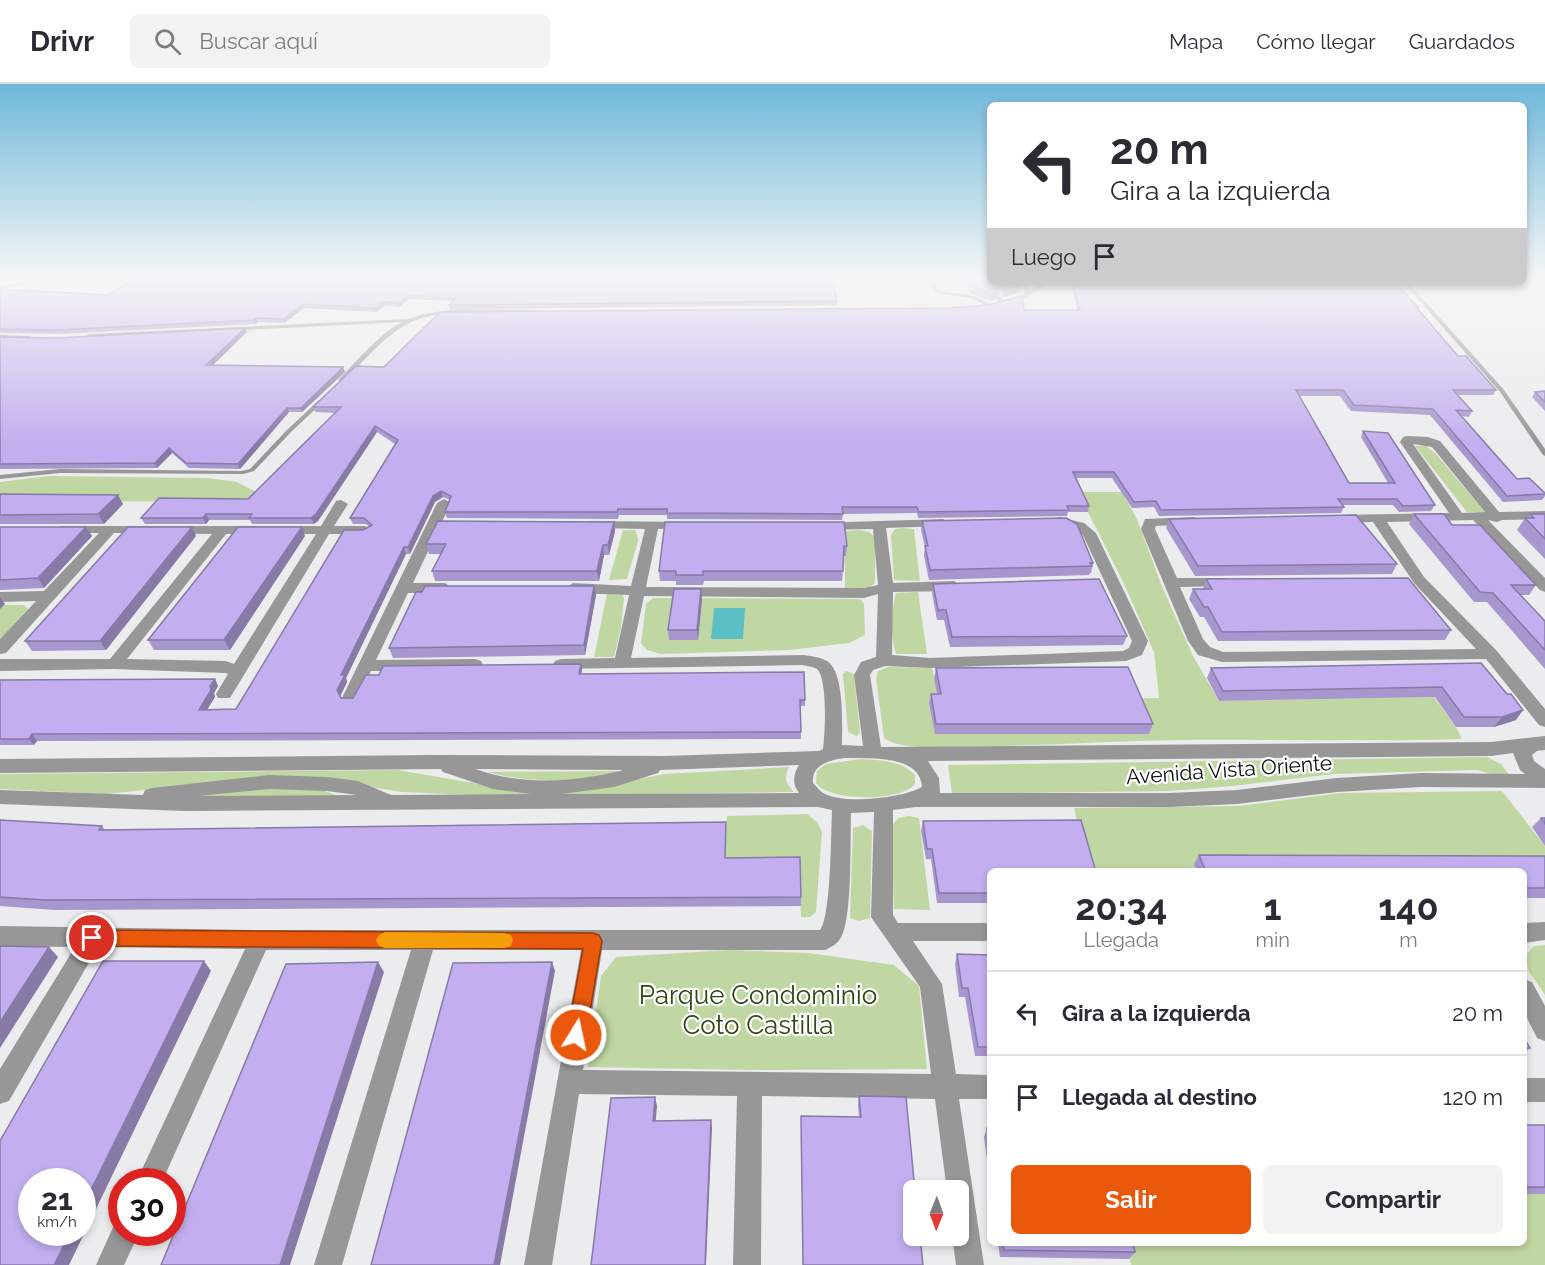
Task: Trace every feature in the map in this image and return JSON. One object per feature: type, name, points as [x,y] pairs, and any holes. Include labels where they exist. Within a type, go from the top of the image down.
[{"type":"street","points":[[1459,518],[1406,442],[1407,440],[1436,444],[1497,518]]},
{"type":"street","points":[[350,698],[444,503]]},
{"type":"street","points":[[224,694],[341,504]]},
{"type":"street","points":[[1317,519],[1497,518],[1545,515]]},
{"type":"street","points":[[1377,518],[1419,580],[1490,654],[1545,722]]},
{"type":"street","points":[[1478,518],[1545,587]]},
{"type":"street","points":[[1209,520],[1150,522],[1148,529],[1196,641],[1204,651],[1222,657],[1490,654]]},
{"type":"street","points":[[873,753],[862,675],[867,666],[884,660],[930,663],[1126,656],[1136,651],[1140,641],[1105,582],[1089,533],[1065,521],[1042,522]]},
{"type":"street","points":[[808,526],[962,522]]},
{"type":"street","points":[[434,524],[453,525]]},
{"type":"street","points":[[579,524],[705,525]]},
{"type":"street","points":[[879,525],[886,588],[884,660]]},
{"type":"street","points":[[622,663],[652,526]]},
{"type":"street","points":[[55,529],[365,530]]},
{"type":"street","points":[[0,649],[110,529]]},
{"type":"street","points":[[114,664],[223,529]]},
{"type":"street","points":[[1398,579],[1419,580]]},
{"type":"street","points":[[1172,583],[1241,582]]},
{"type":"street","points":[[558,588],[605,588],[639,592],[864,593],[886,588],[974,585]]},
{"type":"street","points":[[405,588],[464,588]]},
{"type":"street","points":[[0,597],[49,596]]},
{"type":"street","points":[[545,665],[803,660],[822,665],[829,673],[834,735],[826,755],[808,765],[803,774],[804,786],[818,800]]},
{"type":"street","points":[[0,665],[114,664],[226,667],[238,670]]},
{"type":"street","points":[[367,666],[497,665]]},
{"type":"street","name":"Avenida Vista Oriente","points":[[0,766],[434,762],[494,782],[555,787],[622,779],[664,763],[826,755],[1473,749],[1539,744]]},
{"type":"street","name":"Avenida Vista Oriente","points":[[1539,744],[1522,753],[1526,765],[1545,780]]},
{"type":"street","name":"Avenida Vista Oriente","points":[[902,755],[926,769],[932,780],[931,791],[915,800]]},
{"type":"street","name":"Avenida Vista Oriente","points":[[0,797],[185,804],[388,802],[503,804],[818,800],[842,805],[884,806],[915,800],[1169,801],[1237,797],[1337,785],[1421,780],[1545,780]]},
{"type":"street","points":[[0,936],[260,940],[825,940],[833,932],[837,909],[842,805]]},
{"type":"street","points":[[884,806],[882,917],[931,984],[970,1265]]},
{"type":"street","points":[[1527,933],[1545,931]]},
{"type":"street","points":[[895,932],[987,932]]},
{"type":"street","points":[[0,1092],[92,938]]},
{"type":"street","points":[[155,1168],[260,940]]},
{"type":"street","points":[[328,1265],[425,940]]},
{"type":"street","points":[[538,1265],[593,941]]},
{"type":"street","points":[[1527,995],[1545,1029]]},
{"type":"street","points":[[568,1082],[987,1087]]},
{"type":"street","points":[[747,1265],[750,1083]]},
{"type":"street","points":[[1527,1090],[1545,1090]]},
{"type":"street","points":[[111,1265],[119,1246]]},
{"type":"lane","points":[[82,337],[138,334]]},
{"type":"lane","points":[[338,383],[390,334]]},
{"type":"lane","points":[[1451,334],[1502,391],[1545,454]]},
{"type":"lane","points":[[0,337],[35,338]]},
{"type":"lane","points":[[0,477],[60,471],[241,473],[252,470],[325,397]]},
{"type":"green space","points":[[1415,446],[1426,446],[1435,453],[1485,512],[1467,512]]},
{"type":"green space","points":[[49,476],[208,478],[237,482],[258,493],[316,503],[0,500],[0,482]]},
{"type":"green space","points":[[1078,492],[1122,492],[1137,519],[1161,584],[1193,656],[1219,701],[1434,697],[1462,739],[1179,740],[914,747],[884,738],[876,678],[878,671],[888,667],[932,668],[939,700],[1159,698],[1154,652],[1125,586]]},
{"type":"green space","points":[[895,529],[914,529],[920,581],[894,580],[891,535]]},
{"type":"green space","points":[[623,530],[635,530],[638,541],[627,579],[609,580]]},
{"type":"green space","points":[[845,531],[869,532],[875,537],[875,583],[869,588],[845,588]]},
{"type":"green space","points":[[918,592],[927,654],[896,654],[892,624],[896,593]]},
{"type":"green space","points":[[607,594],[622,595],[624,598],[621,628],[614,657],[594,657]]},
{"type":"green space","points":[[653,598],[860,599],[864,604],[865,635],[849,643],[789,650],[661,654],[647,650],[641,643],[646,604]]},
{"type":"green space","points":[[0,605],[24,605],[28,609],[0,639]]},
{"type":"green space","points":[[846,671],[854,674],[860,732],[857,736],[848,732],[843,674]]},
{"type":"green space","points":[[1487,757],[1501,764],[1510,776],[1477,770],[1334,774],[1168,791],[952,794],[948,765]]},
{"type":"green space","points":[[860,759],[903,766],[915,775],[915,784],[895,794],[865,797],[835,794],[816,783],[817,771],[826,764]]},
{"type":"green space","points":[[789,767],[786,781],[794,792],[495,796],[402,792],[327,780],[218,782],[107,794],[0,789],[0,774],[398,770],[479,784],[585,789],[665,774]]},
{"type":"green space","points":[[627,771],[557,780],[521,778],[487,772]]},
{"type":"green space","points":[[254,787],[322,790],[342,797],[188,798]]},
{"type":"green space","points":[[1502,791],[1545,846],[1545,866],[1195,864],[1196,868],[1088,868],[1074,808],[1238,806],[1341,793]]},
{"type":"green space","points":[[807,814],[817,822],[822,832],[816,912],[810,917],[801,917],[799,867],[725,862],[727,816]]},
{"type":"green space","points":[[909,816],[919,818],[930,910],[894,909],[891,827],[898,818]]},
{"type":"green space","points":[[863,825],[872,831],[870,918],[859,921],[850,918],[853,828]]},
{"type":"green space","points":[[1545,945],[1545,995],[1529,972],[1527,964],[1527,954],[1534,946]]},
{"type":"green space","name":"Parque Condominio Coto Castilla","points":[[728,950],[808,953],[894,965],[919,986],[927,1069],[750,1070],[588,1067],[601,976],[616,957]]},
{"type":"green space","points":[[1527,1194],[1545,1194],[1545,1265],[1131,1265],[1127,1246],[1527,1246]]},
{"type":"water","points":[[714,608],[745,608],[743,639],[711,639]]},
{"type":"building","points":[[130,334],[239,334],[206,365],[343,367],[301,408],[287,408],[238,464],[186,463],[169,448],[155,463],[0,464],[0,337],[57,338]]},
{"type":"building","points":[[417,334],[1439,334],[1458,356],[1466,356],[1496,390],[1453,390],[1472,411],[1456,410],[1517,479],[1529,478],[1545,494],[1507,496],[1433,409],[1354,405],[1343,390],[1296,390],[1349,483],[1395,483],[1363,431],[1388,433],[1435,505],[1403,506],[1397,499],[1338,499],[1344,507],[1161,510],[1156,501],[1134,502],[1114,472],[1073,472],[1089,506],[1067,506],[1069,510],[919,512],[917,507],[842,507],[843,514],[667,513],[667,509],[618,509],[617,512],[445,512],[451,496],[441,491],[433,496],[408,547],[404,547],[341,675],[345,675],[337,690],[341,698],[353,698],[366,675],[379,675],[383,666],[581,664],[579,674],[804,672],[805,700],[800,700],[801,732],[32,734],[29,739],[0,739],[0,680],[215,679],[199,710],[236,709],[344,530],[363,530],[372,525],[364,518],[350,518],[398,440],[375,426],[316,514],[311,518],[249,518],[252,514],[206,514],[203,518],[141,518],[159,498],[248,499],[341,407],[313,407],[356,366],[384,367]]},
{"type":"building","points":[[1545,391],[1545,402],[1535,392]]},
{"type":"building","points":[[0,494],[118,495],[98,514],[0,515]]},
{"type":"building","points":[[1414,514],[1444,514],[1452,525],[1480,525],[1536,585],[1511,585],[1545,621],[1545,650],[1493,593],[1480,592]]},
{"type":"building","points":[[1530,514],[1545,514],[1545,539],[1525,518],[1534,518]]},
{"type":"building","points":[[1356,515],[1397,564],[1198,566],[1169,519]]},
{"type":"building","points":[[1066,518],[1077,524],[1093,563],[1090,563],[1092,566],[930,570],[925,546],[928,546],[922,521]]},
{"type":"building","points":[[438,521],[614,522],[608,545],[603,545],[597,571],[432,571],[446,544],[426,544]]},
{"type":"building","points":[[665,522],[844,522],[847,546],[844,546],[843,571],[703,571],[703,575],[676,575],[676,571],[659,571]]},
{"type":"building","points":[[0,527],[86,527],[38,578],[0,580]]},
{"type":"building","points":[[128,527],[192,527],[100,641],[25,641]]},
{"type":"building","points":[[238,527],[302,527],[224,640],[148,640]]},
{"type":"building","points":[[1408,578],[1451,630],[1222,632],[1208,607],[1204,607],[1193,589],[1212,589],[1206,579]]},
{"type":"building","points":[[1099,579],[1127,636],[952,637],[946,610],[938,610],[933,584]]},
{"type":"building","points":[[425,586],[594,586],[584,645],[389,648],[416,592],[422,592]]},
{"type":"building","points":[[674,589],[701,589],[697,630],[668,630]]},
{"type":"building","points":[[1481,663],[1523,710],[1502,717],[1464,717],[1442,687],[1223,691],[1211,668]]},
{"type":"building","points":[[1128,667],[1153,724],[936,724],[931,694],[941,694],[936,668]]},
{"type":"building","points":[[0,820],[102,826],[99,830],[726,822],[725,858],[800,857],[801,897],[45,900],[0,897]]},
{"type":"building","points":[[1081,820],[1095,868],[987,868],[987,893],[939,893],[932,849],[927,849],[923,821]]},
{"type":"building","points":[[1199,855],[1545,856],[1545,888],[1527,888],[1527,868],[1204,868]]},
{"type":"building","points":[[0,946],[49,947],[0,1022]]},
{"type":"building","points":[[957,954],[987,955],[987,1047],[978,1047],[968,988],[962,988]]},
{"type":"building","points":[[103,961],[204,961],[96,1180],[96,1168],[18,1168],[18,1246],[64,1246],[54,1265],[0,1265],[0,1141]]},
{"type":"building","points":[[378,962],[280,1265],[161,1265],[169,1246],[186,1246],[186,1205],[286,964]]},
{"type":"building","points":[[552,962],[494,1265],[371,1265],[453,963]]},
{"type":"building","points":[[859,1096],[906,1097],[914,1180],[903,1180],[903,1246],[921,1246],[923,1265],[803,1265],[801,1116],[861,1117]]},
{"type":"building","points":[[655,1097],[653,1121],[711,1120],[705,1265],[591,1265],[611,1098]]},
{"type":"building","points":[[1527,1125],[1545,1125],[1545,1187],[1527,1187]]},
{"type":"building","points":[[1003,1246],[1134,1246],[1135,1252],[1004,1250]]},
{"type":"slow traffic","points":[[385,940],[504,940]]},
{"type":"route","points":[[92,938],[593,941],[576,1035]]}]
